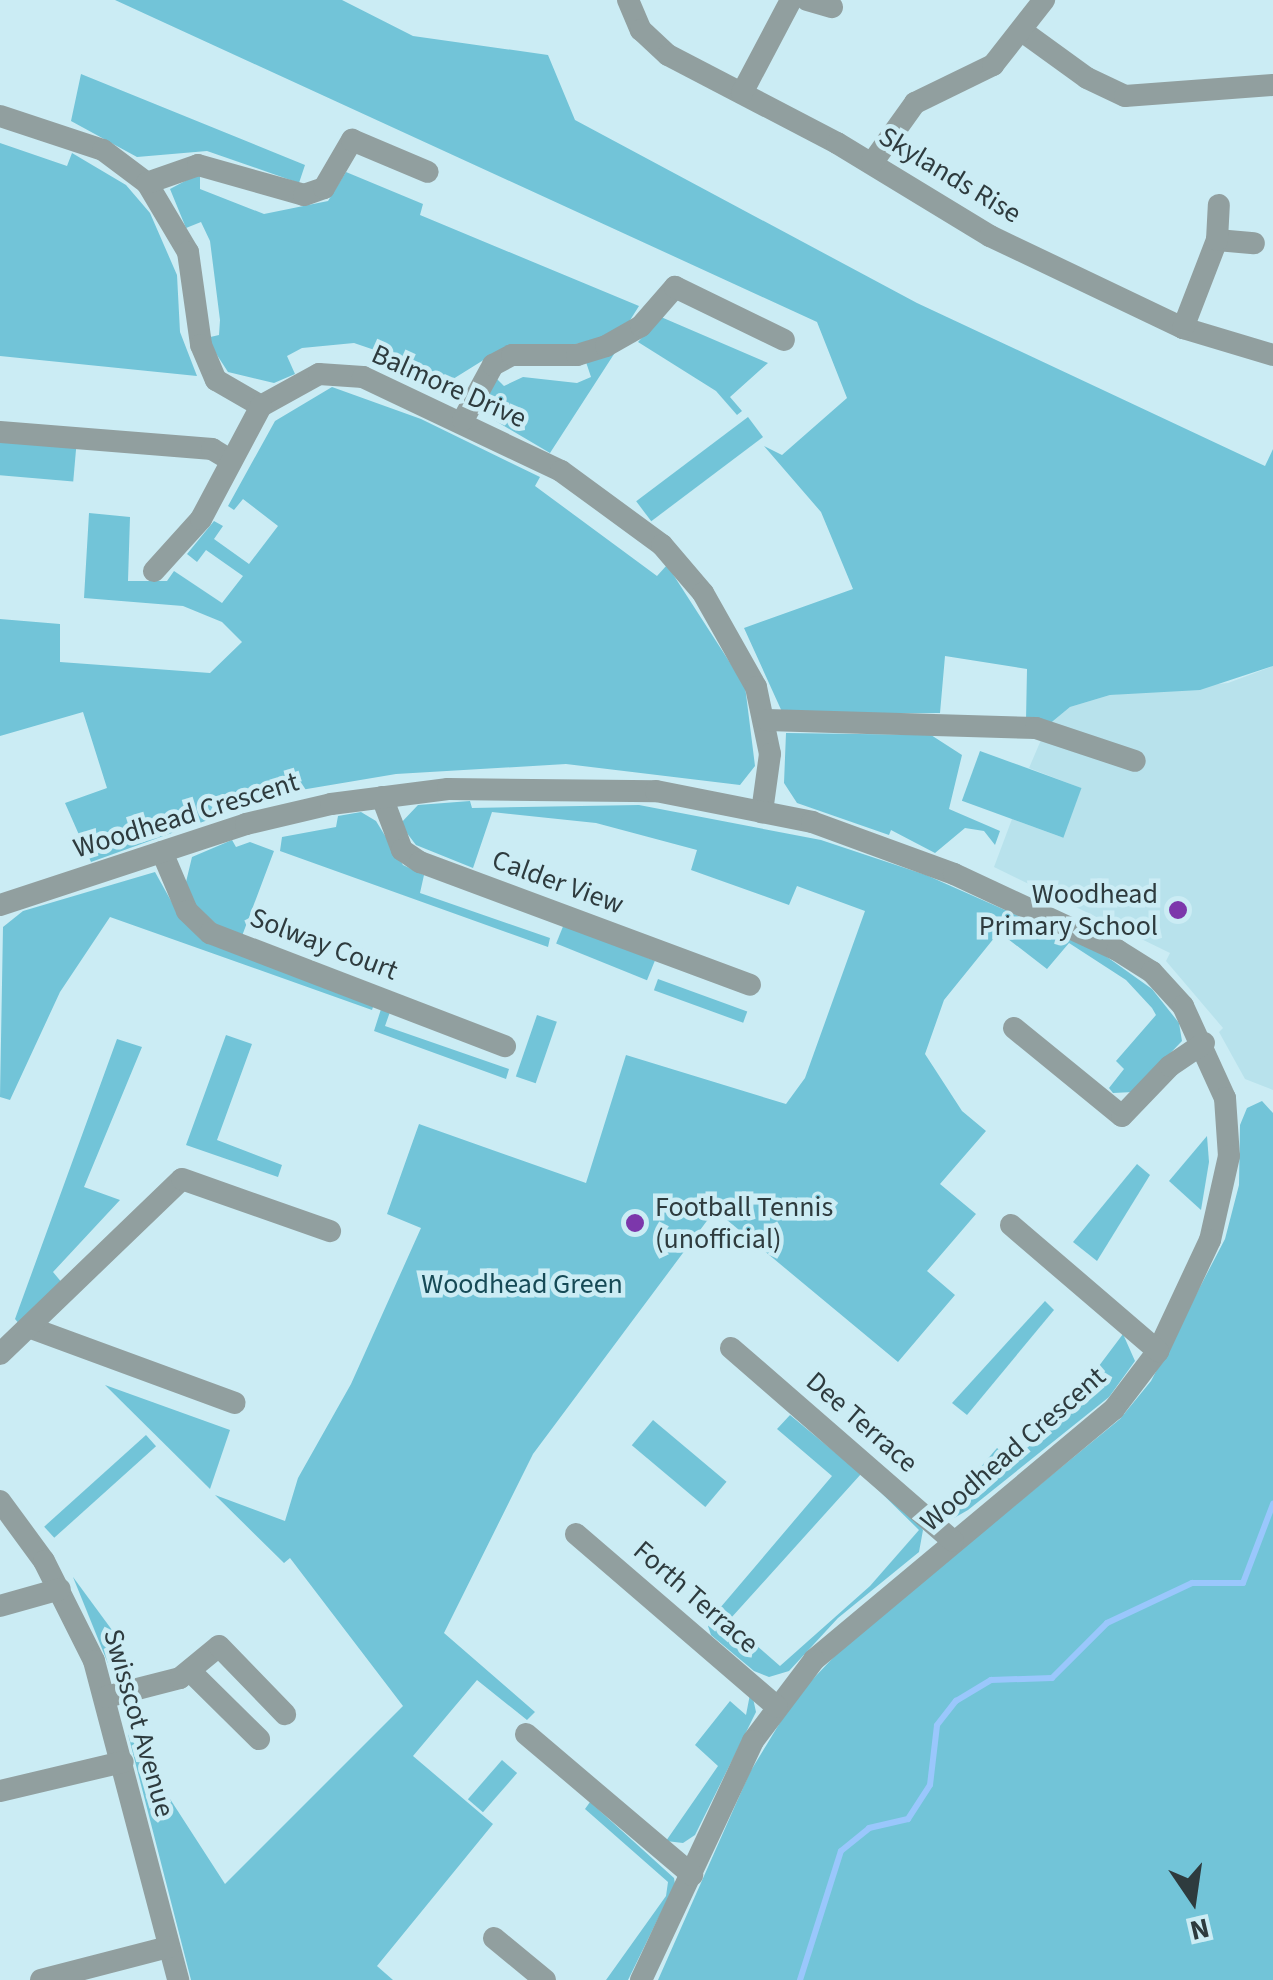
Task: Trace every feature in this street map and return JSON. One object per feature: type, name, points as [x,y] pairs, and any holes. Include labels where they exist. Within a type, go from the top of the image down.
[{"type":"street","name":"Skylands Rise","points":[[628,0],[652,44],[872,163],[990,236],[1182,328],[1273,355]]},
{"type":"street","points":[[742,93],[790,0]]},
{"type":"street","points":[[807,0],[832,7]]},
{"type":"street","points":[[872,163],[915,104],[981,74],[1022,32],[1044,0]]},
{"type":"street","points":[[1022,32],[1125,96],[1273,85]]},
{"type":"street","points":[[0,116],[104,150],[148,183],[188,252],[201,345],[216,380],[262,406],[202,518],[154,570]]},
{"type":"street","points":[[148,183],[198,165],[304,195],[324,188],[352,140],[428,172]]},
{"type":"street","points":[[1182,328],[1217,240],[1219,205]]},
{"type":"street","points":[[1217,240],[1254,243]]},
{"type":"street","points":[[462,420],[493,364],[512,355],[577,355],[606,346],[641,326],[675,287],[784,340]]},
{"type":"street","name":"Balmore Drive","points":[[262,406],[319,374],[341,372],[462,420],[594,492],[662,545],[737,648],[767,720],[770,754],[762,812]]},
{"type":"street","points":[[0,432],[212,450],[230,460]]},
{"type":"street","points":[[767,720],[1036,728],[1135,761]]},
{"type":"street","name":"Woodhead Crescent","points":[[0,905],[246,824],[382,797],[552,785],[656,791],[812,822],[954,874],[1083,930],[1152,972],[1204,1043],[1225,1098],[1223,1203],[1158,1351],[1114,1409],[859,1616],[776,1706],[730,1784],[642,1980]]},
{"type":"street","name":"Calder View","points":[[382,797],[402,850],[420,862],[750,985]]},
{"type":"street","name":"Solway Court","points":[[162,852],[187,910],[210,934],[506,1046]]},
{"type":"street","points":[[1014,1028],[1122,1116],[1170,1066],[1204,1043]]},
{"type":"street","points":[[0,1354],[32,1328],[182,1178],[330,1231]]},
{"type":"street","points":[[1011,1226],[1158,1351]]},
{"type":"street","points":[[32,1328],[235,1402]]},
{"type":"street","name":"Dee Terrace","points":[[731,1348],[953,1541]]},
{"type":"street","name":"Swisscot Avenue","points":[[0,1502],[60,1589],[106,1697],[178,1980]]},
{"type":"street","name":"Forth Terrace","points":[[576,1534],[776,1706]]},
{"type":"street","points":[[0,1606],[60,1589]]},
{"type":"street","points":[[106,1697],[190,1671],[220,1646],[286,1714]]},
{"type":"street","points":[[190,1671],[259,1739]]},
{"type":"street","points":[[526,1734],[692,1875]]},
{"type":"street","points":[[0,1791],[122,1762]]},
{"type":"street","points":[[494,1938],[545,1980]]},
{"type":"street","points":[[42,1980],[169,1947]]},
{"type":"shaded area","name":"Woodhead Primary School","points":[[1273,666],[1273,1090],[1245,1079],[1219,1032],[1223,1028],[1166,961],[1170,953],[994,867],[1012,819],[1061,837],[1081,788],[1029,768],[1047,726],[1070,707],[1110,695],[1228,683]]},
{"type":"green space","points":[[115,0],[342,0],[413,36],[548,55],[575,120],[917,303],[1265,466],[1273,449],[1273,666],[1200,690],[1110,695],[1070,707],[1047,726],[1026,720],[1027,669],[945,656],[940,713],[783,714],[744,628],[853,589],[821,512],[764,446],[782,455],[847,398],[817,322]]},
{"type":"green space","points":[[81,74],[305,165],[299,183],[207,151],[137,157],[71,121]]},
{"type":"green space","points":[[0,143],[67,166],[72,153],[126,185],[150,213],[177,275],[180,332],[197,376],[0,356]]},
{"type":"green space","points":[[346,172],[423,204],[420,215],[639,306],[627,325],[598,342],[498,351],[437,389],[404,360],[354,343],[302,348],[287,356],[295,374],[274,383],[228,372],[206,338],[219,335],[220,320],[210,241],[201,222],[186,228],[170,189],[200,173],[200,189],[264,214],[328,201]]},
{"type":"green space","points":[[661,317],[768,363],[730,397],[742,411],[737,415],[716,391],[638,342]]},
{"type":"green space","points":[[616,351],[550,453],[489,417],[486,391],[494,376],[504,386],[523,377],[577,383],[591,377],[586,362]]},
{"type":"green space","points":[[332,387],[421,419],[540,477],[535,486],[657,576],[667,565],[745,686],[755,766],[740,785],[566,764],[396,774],[283,793],[91,862],[65,803],[107,788],[83,712],[0,736],[0,619],[60,624],[60,662],[210,673],[242,642],[222,622],[183,606],[84,598],[89,513],[130,517],[128,581],[167,581],[174,571],[222,603],[243,576],[206,550],[197,562],[187,554],[214,521],[223,526],[214,539],[249,564],[278,526],[243,499],[234,510],[228,506],[275,421]]},
{"type":"green space","points":[[748,417],[763,437],[651,521],[636,501]]},
{"type":"green space","points":[[0,435],[77,442],[73,482],[0,475]]},
{"type":"green space","points":[[786,733],[931,735],[962,755],[949,809],[1000,831],[995,845],[984,831],[965,828],[935,853],[891,830],[889,835],[797,803],[784,783]]},
{"type":"green space","points":[[980,751],[1081,788],[1063,838],[962,801]]},
{"type":"green space","name":"Woodhead Green","points":[[470,801],[472,808],[639,805],[821,840],[926,875],[1100,952],[1152,989],[1179,1023],[1182,1041],[1133,1092],[1113,1093],[1109,1088],[1124,1069],[1116,1061],[1156,1015],[1152,1008],[1126,980],[1069,943],[1047,969],[999,932],[944,1000],[925,1054],[962,1111],[986,1131],[940,1184],[976,1214],[927,1271],[955,1295],[898,1362],[715,1210],[533,1454],[444,1633],[535,1712],[527,1720],[477,1680],[413,1756],[493,1824],[377,1966],[393,1980],[191,1980],[128,1734],[225,1884],[403,1706],[290,1558],[284,1563],[215,1495],[285,1521],[298,1478],[351,1384],[421,1228],[387,1214],[419,1124],[586,1183],[626,1055],[786,1104],[805,1078],[865,911],[797,886],[789,905],[691,870],[697,850],[596,823],[492,812],[473,868],[416,845],[400,824],[418,805]]},
{"type":"green space","points":[[361,812],[376,821],[403,865],[424,875],[420,893],[550,938],[548,947],[280,851],[282,837],[336,827],[338,816]]},
{"type":"green space","points":[[232,840],[236,847],[250,842],[274,851],[242,936],[218,926],[193,903],[186,882],[192,857]]},
{"type":"green space","points":[[155,872],[180,917],[205,940],[374,1004],[372,1010],[110,917],[60,992],[10,1100],[0,1097],[3,927],[23,911]]},
{"type":"green space","points":[[564,924],[655,961],[647,980],[556,943]]},
{"type":"green space","points":[[658,979],[747,1011],[743,1023],[654,990]]},
{"type":"green space","points":[[382,1006],[391,1009],[385,1026],[509,1069],[506,1079],[374,1031]]},
{"type":"green space","points":[[537,1015],[557,1022],[536,1083],[516,1076]]},
{"type":"green space","points":[[226,1035],[252,1044],[217,1140],[282,1165],[278,1177],[186,1145]]},
{"type":"green space","points":[[117,1039],[142,1047],[84,1187],[120,1200],[53,1272],[63,1284],[21,1326],[15,1319]]},
{"type":"green space","points":[[1262,1101],[1273,1113],[1273,1980],[658,1980],[750,1772],[795,1698],[847,1643],[1120,1419],[1151,1381],[1225,1239],[1239,1185],[1240,1125],[1247,1108]]},
{"type":"green space","points":[[1207,1136],[1209,1162],[1201,1210],[1169,1181]]},
{"type":"green space","points":[[1137,1164],[1150,1175],[1097,1261],[1073,1242]]},
{"type":"green space","points":[[1045,1301],[1054,1310],[967,1415],[952,1403]]},
{"type":"green space","points":[[1123,1334],[1135,1361],[1109,1397],[968,1510],[954,1518],[940,1515],[997,1448],[1012,1460],[1053,1427]]},
{"type":"green space","points":[[105,1385],[230,1430],[210,1489]]},
{"type":"green space","points":[[790,1415],[861,1474],[731,1618],[720,1608],[832,1476],[777,1429]]},
{"type":"green space","points":[[653,1420],[727,1482],[705,1507],[632,1445]]},
{"type":"green space","points":[[146,1435],[156,1446],[54,1538],[44,1527]]},
{"type":"green space","points":[[865,1477],[918,1522],[923,1530],[919,1552],[838,1618],[789,1671],[769,1677],[754,1671],[711,1635],[708,1626],[719,1613],[780,1666],[870,1586],[919,1530]]},
{"type":"green space","points":[[73,1577],[112,1630],[124,1667],[109,1666]]},
{"type":"green space","points":[[751,1689],[756,1712],[695,1835],[683,1843],[666,1841],[718,1766],[695,1745],[730,1701],[746,1715]]},
{"type":"green space","points":[[502,1760],[517,1773],[483,1812],[468,1799]]},
{"type":"green space","points":[[590,1802],[674,1878],[675,1884],[628,1980],[606,1980],[666,1896],[668,1882],[585,1809]]},
{"type":"waterway","points":[[800,1980],[841,1851],[869,1828],[908,1819],[930,1785],[937,1725],[956,1701],[991,1680],[1052,1678],[1107,1623],[1192,1583],[1243,1583],[1273,1504]]},
{"type":"place","name":"Woodhead Primary School","points":[[1178,910]]},
{"type":"place","name":"Football Tennis (unofficial)","points":[[635,1223]]}]
